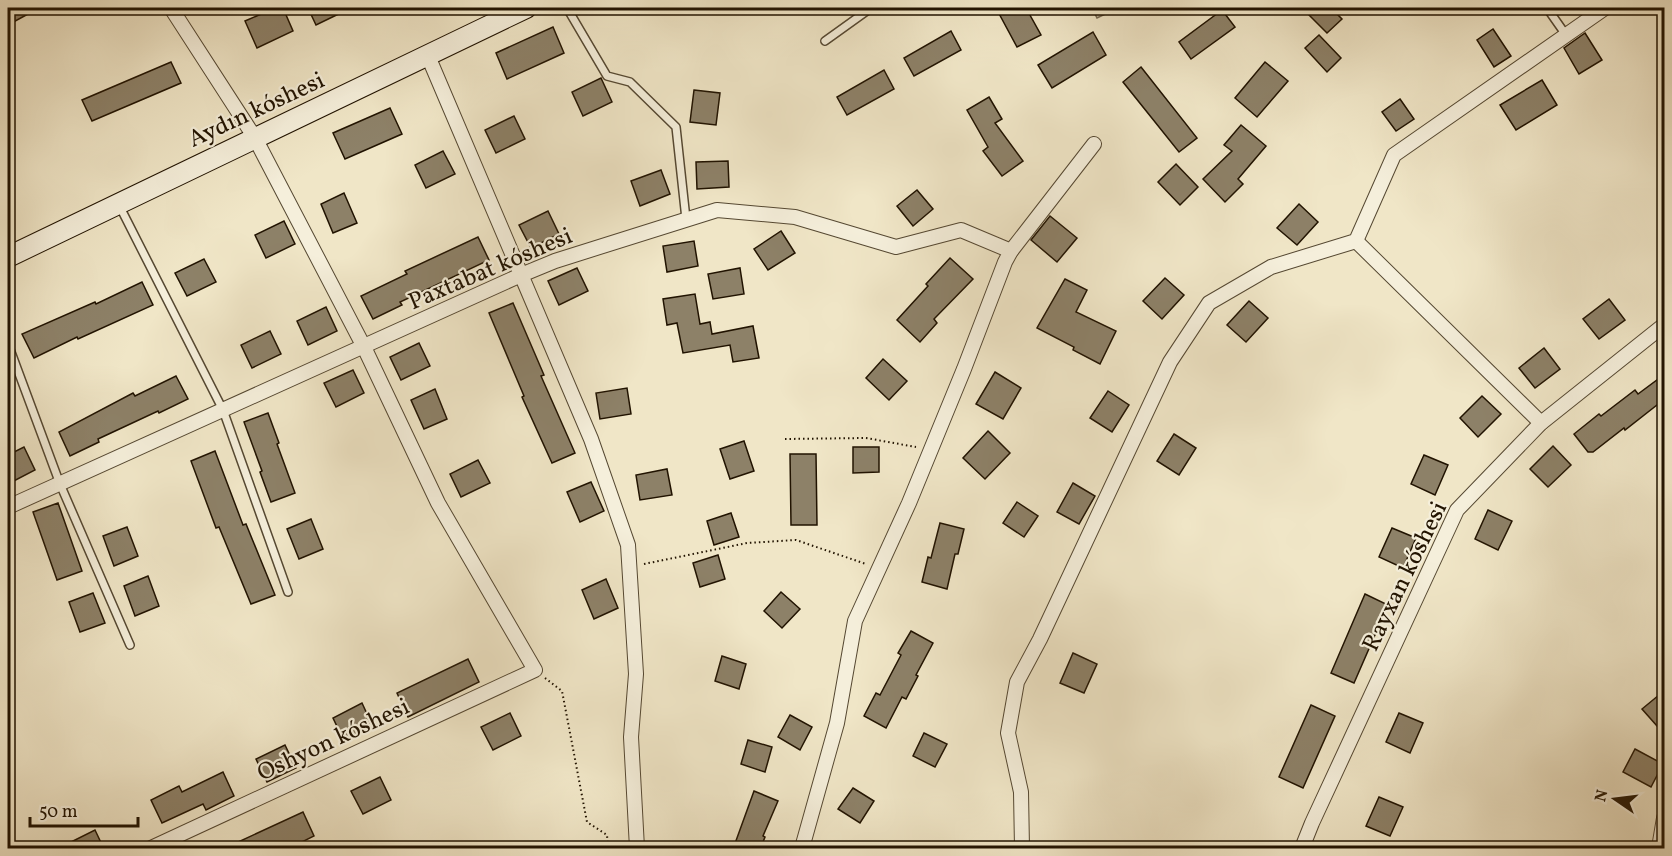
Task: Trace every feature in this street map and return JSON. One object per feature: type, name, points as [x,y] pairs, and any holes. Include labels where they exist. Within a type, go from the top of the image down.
[{"type":"street","points":[[171,8],[255,138],[364,347],[438,503],[535,670]]},
{"type":"street","name":"Aydın kóshesi","points":[[8,257],[526,8]]},
{"type":"street","points":[[1022,849],[1021,792],[1008,733],[1017,682],[1040,639],[1170,362],[1209,303],[1271,267],[1356,241],[1394,155],[1605,8]]},
{"type":"street","points":[[428,56],[591,439],[628,545],[636,674],[631,737],[637,849]]},
{"type":"street","points":[[802,849],[837,723],[855,621],[931,450],[1011,251],[1094,144]]},
{"type":"street","name":"Paxtabat kóshesi","points":[[8,507],[521,275],[555,261],[717,210],[795,217],[896,247],[961,230],[1011,251]]},
{"type":"street","points":[[1356,241],[1541,423]]},
{"type":"street","name":"Rayxan kóshesi","points":[[1302,849],[1457,510],[1541,423],[1665,325]]},
{"type":"street","name":"Oshyon kóshesi","points":[[151,849],[535,670]]},
{"type":"street","points":[[1659,849],[1665,818]]},
{"type":"lane","points":[[567,8],[607,76],[630,82],[676,127],[686,219]]},
{"type":"lane","points":[[825,41],[872,8]]},
{"type":"lane","points":[[1547,8],[1566,35]]},
{"type":"lane","points":[[118,203],[223,410],[288,592]]},
{"type":"lane","points":[[8,344],[60,484],[130,645]]},
{"type":"path","points":[[785,439],[866,438],[931,450]]},
{"type":"path","points":[[629,567],[747,543],[796,540],[879,569]]},
{"type":"path","points":[[535,670],[562,692],[587,822],[607,835],[608,849]]},
{"type":"shaded area","points":[[1092,8],[1118,8],[1097,18]]},
{"type":"building","points":[[8,8],[39,8],[8,25]]},
{"type":"building","points":[[275,8],[283,8],[293,31],[257,48],[245,21]]},
{"type":"building","points":[[308,8],[351,8],[316,25]]},
{"type":"building","points":[[996,8],[1026,8],[1041,35],[1017,47]]},
{"type":"building","points":[[1314,8],[1331,8],[1342,19],[1327,33],[1308,14]]},
{"type":"building","points":[[1222,10],[1235,27],[1191,59],[1179,42]]},
{"type":"building","points":[[553,27],[564,53],[507,79],[496,53]]},
{"type":"building","points":[[1493,29],[1511,56],[1494,67],[1477,40]]},
{"type":"building","points":[[951,31],[961,50],[914,76],[904,58]]},
{"type":"building","points":[[1093,32],[1106,55],[1052,88],[1038,65]]},
{"type":"building","points":[[1585,33],[1602,60],[1579,74],[1564,48]]},
{"type":"building","points":[[1319,35],[1341,58],[1327,72],[1305,48]]},
{"type":"building","points":[[171,62],[181,83],[92,121],[82,100]]},
{"type":"building","points":[[1265,62],[1288,81],[1257,117],[1235,98]]},
{"type":"building","points":[[1141,67],[1197,138],[1179,152],[1123,82]]},
{"type":"building","points":[[884,70],[894,89],[847,115],[837,97]]},
{"type":"building","points":[[601,78],[612,102],[583,116],[572,92]]},
{"type":"building","points":[[1542,80],[1557,105],[1516,130],[1500,105]]},
{"type":"building","points":[[694,90],[720,93],[716,125],[690,122]]},
{"type":"building","points":[[989,97],[1002,119],[995,123],[1023,161],[1002,176],[983,151],[988,147],[967,110]]},
{"type":"building","points":[[1400,99],[1414,119],[1396,131],[1382,112]]},
{"type":"building","points":[[390,108],[402,134],[345,159],[333,133]]},
{"type":"building","points":[[514,116],[525,139],[496,153],[485,130]]},
{"type":"building","points":[[1241,125],[1266,146],[1238,179],[1243,184],[1225,202],[1203,179],[1232,151],[1224,145]]},
{"type":"building","points":[[443,151],[455,174],[426,188],[415,165]]},
{"type":"building","points":[[728,161],[729,187],[697,189],[696,162]]},
{"type":"building","points":[[1176,164],[1198,187],[1180,205],[1158,182]]},
{"type":"building","points":[[661,170],[670,194],[640,206],[631,181]]},
{"type":"building","points":[[917,190],[933,209],[913,226],[897,206]]},
{"type":"building","points":[[344,193],[357,223],[333,233],[321,204]]},
{"type":"building","points":[[1299,204],[1318,222],[1297,245],[1277,228]]},
{"type":"building","points":[[548,211],[559,234],[531,248],[519,225]]},
{"type":"building","points":[[1050,216],[1077,238],[1057,262],[1031,240]]},
{"type":"building","points":[[284,221],[295,244],[266,258],[255,235]]},
{"type":"building","points":[[781,231],[795,253],[768,270],[754,249]]},
{"type":"building","points":[[478,237],[489,260],[400,302],[402,305],[373,319],[361,296],[407,274],[405,271]]},
{"type":"building","points":[[694,241],[698,266],[667,272],[663,246]]},
{"type":"building","points":[[950,258],[973,279],[934,319],[937,323],[920,342],[897,320]]},
{"type":"building","points":[[204,259],[216,282],[187,296],[175,273]]},
{"type":"building","points":[[577,268],[588,291],[559,305],[548,281]]},
{"type":"building","points":[[740,268],[744,294],[713,299],[708,274]]},
{"type":"building","points":[[1165,278],[1184,295],[1162,319],[1143,301]]},
{"type":"building","points":[[1065,279],[1087,290],[1076,312],[1116,331],[1100,364],[1073,350],[1074,347],[1037,328]]},
{"type":"building","points":[[142,282],[153,305],[34,358],[22,334],[95,302],[96,304]]},
{"type":"building","points":[[695,294],[700,324],[710,322],[712,334],[753,326],[759,358],[733,362],[730,345],[683,353],[677,323],[667,325],[663,299]]},
{"type":"building","points":[[1609,299],[1625,320],[1599,339],[1583,319]]},
{"type":"building","points":[[1249,301],[1268,318],[1246,342],[1227,325]]},
{"type":"building","points":[[513,303],[544,375],[541,376],[575,453],[552,463],[522,397],[524,396],[489,313]]},
{"type":"building","points":[[326,307],[337,331],[308,345],[297,321]]},
{"type":"building","points":[[270,331],[281,354],[252,368],[241,345]]},
{"type":"building","points":[[419,343],[430,366],[401,380],[390,357]]},
{"type":"building","points":[[1544,348],[1560,369],[1535,388],[1519,368]]},
{"type":"building","points":[[883,359],[907,381],[889,400],[866,378]]},
{"type":"building","points":[[353,370],[364,393],[336,407],[324,383]]},
{"type":"building","points":[[995,372],[1021,388],[1003,419],[976,404]]},
{"type":"building","points":[[1665,374],[1665,415],[1657,405],[1593,452],[1588,452],[1574,434],[1635,390],[1638,394]]},
{"type":"building","points":[[176,376],[188,399],[98,439],[99,442],[70,456],[59,432],[133,393],[135,396]]},
{"type":"building","points":[[627,388],[631,414],[600,419],[596,393]]},
{"type":"building","points":[[435,389],[447,419],[424,429],[411,400]]},
{"type":"building","points":[[1108,391],[1129,405],[1112,432],[1090,418]]},
{"type":"building","points":[[1482,396],[1501,414],[1478,437],[1460,418]]},
{"type":"building","points":[[268,413],[295,493],[271,502],[244,422]]},
{"type":"building","points":[[988,431],[1010,453],[985,479],[963,458]]},
{"type":"building","points":[[1174,434],[1196,448],[1179,475],[1157,461]]},
{"type":"building","points":[[744,441],[754,471],[730,479],[720,449]]},
{"type":"building","points":[[1553,446],[1571,465],[1548,487],[1530,469]]},
{"type":"building","points":[[24,447],[35,470],[8,484],[8,455]]},
{"type":"building","points":[[853,447],[879,447],[879,472],[853,473]]},
{"type":"building","points":[[215,451],[243,525],[246,524],[275,595],[251,604],[219,527],[216,528],[191,461]]},
{"type":"building","points":[[790,454],[816,454],[817,525],[791,525]]},
{"type":"building","points":[[1424,455],[1448,465],[1435,495],[1411,484]]},
{"type":"building","points":[[478,460],[490,483],[461,497],[450,474]]},
{"type":"building","points":[[667,469],[672,495],[640,500],[636,475]]},
{"type":"building","points":[[591,482],[604,511],[580,522],[567,492]]},
{"type":"building","points":[[1073,483],[1095,496],[1079,524],[1057,512]]},
{"type":"building","points":[[1017,502],[1038,516],[1024,537],[1003,523]]},
{"type":"building","points":[[58,503],[82,571],[57,580],[33,512]]},
{"type":"building","points":[[1488,510],[1512,521],[1498,550],[1475,539]]},
{"type":"building","points":[[731,513],[739,537],[714,545],[707,521]]},
{"type":"building","points":[[311,519],[323,549],[299,559],[287,529]]},
{"type":"building","points":[[940,523],[964,529],[958,554],[955,554],[947,589],[922,582]]},
{"type":"building","points":[[127,527],[138,556],[114,566],[103,536]]},
{"type":"building","points":[[1392,528],[1416,538],[1403,568],[1379,557]]},
{"type":"building","points":[[718,555],[725,579],[700,587],[693,563]]},
{"type":"building","points":[[148,576],[159,606],[135,616],[124,586]]},
{"type":"building","points":[[606,579],[618,608],[594,619],[582,590]]},
{"type":"building","points":[[781,592],[800,609],[782,628],[764,611]]},
{"type":"building","points":[[93,593],[105,623],[80,632],[69,602]]},
{"type":"building","points":[[1365,594],[1388,605],[1354,683],[1331,673]]},
{"type":"building","points":[[911,631],[933,643],[906,699],[902,697],[886,728],[864,716],[876,693],[880,695],[901,655],[898,653]]},
{"type":"building","points":[[1073,653],[1097,664],[1084,693],[1060,683]]},
{"type":"building","points":[[722,656],[746,664],[739,689],[715,681]]},
{"type":"building","points":[[468,659],[479,682],[408,717],[397,693]]},
{"type":"building","points":[[1665,690],[1665,735],[1642,709]]},
{"type":"building","points":[[362,703],[373,727],[344,741],[333,718]]},
{"type":"building","points":[[1311,705],[1335,716],[1303,788],[1279,777]]},
{"type":"building","points":[[510,713],[521,736],[493,750],[481,727]]},
{"type":"building","points":[[1399,713],[1423,723],[1410,753],[1386,742]]},
{"type":"building","points":[[790,715],[812,727],[800,750],[778,737]]},
{"type":"building","points":[[924,733],[947,744],[935,767],[913,756]]},
{"type":"building","points":[[748,740],[772,747],[765,772],[741,764]]},
{"type":"building","points":[[285,745],[296,768],[267,782],[256,759]]},
{"type":"building","points":[[1635,749],[1663,764],[1651,787],[1623,772]]},
{"type":"building","points":[[223,772],[234,796],[206,810],[203,804],[162,823],[151,800],[179,786],[182,792]]},
{"type":"building","points":[[380,777],[391,800],[363,814],[351,791]]},
{"type":"building","points":[[853,788],[874,801],[860,823],[838,809]]},
{"type":"building","points":[[754,791],[778,801],[763,836],[765,837],[760,849],[733,849]]},
{"type":"building","points":[[1379,797],[1403,807],[1390,836],[1366,826]]},
{"type":"building","points":[[303,812],[314,836],[288,849],[223,849]]},
{"type":"building","points":[[95,830],[104,849],[57,849]]}]
